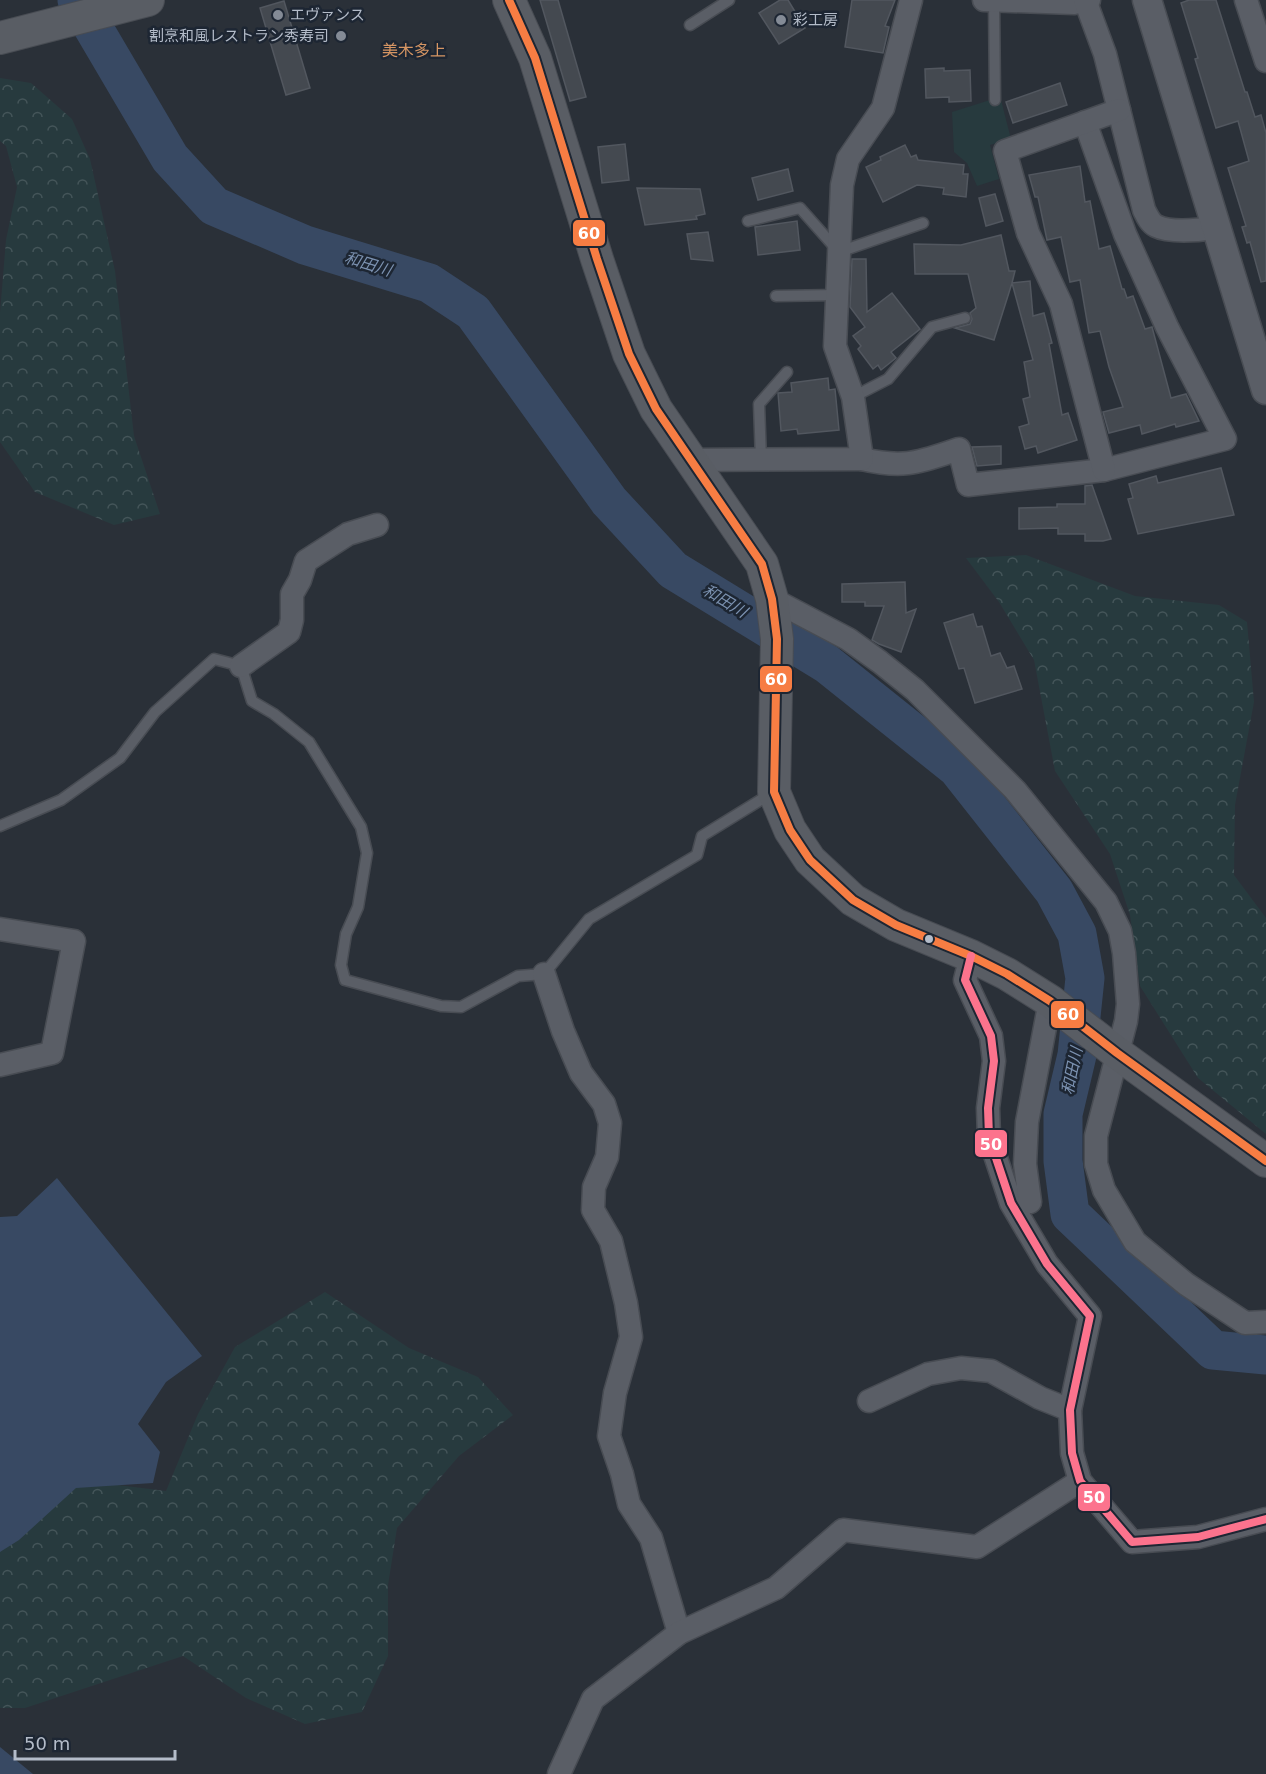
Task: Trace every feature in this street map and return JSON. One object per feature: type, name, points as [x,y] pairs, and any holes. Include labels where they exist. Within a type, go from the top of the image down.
[{"type":"main road","points":[[0,38],[148,0]]},
{"type":"main road","points":[[509,0],[536,58],[597,259],[629,354],[656,408],[689,460],[762,564],[773,604],[777,639],[774,792],[790,830],[810,860],[853,900],[896,925],[971,956],[1006,974],[1054,1004],[1114,1051],[1266,1161]]},
{"type":"street","points":[[862,459],[853,397],[835,346],[842,185],[848,159],[883,108],[911,0]]},
{"type":"street","points":[[984,0],[1074,3],[1087,0],[1105,54],[1148,219],[1156,226],[1186,231],[1215,228]]},
{"type":"street","points":[[1146,0],[1266,390]]},
{"type":"street","points":[[1246,0],[1266,61]]},
{"type":"street","points":[[1104,470],[1061,304],[1028,234],[1005,150],[1119,110]]},
{"type":"street","points":[[689,460],[862,459],[886,465],[910,464],[959,449],[968,485],[1104,470],[1225,439],[1167,327],[1125,234],[1085,122]]},
{"type":"street","points":[[241,666],[289,632],[292,620],[292,594],[300,580],[306,561],[348,534],[376,525]]},
{"type":"street","points":[[773,604],[848,639],[915,690],[1015,790],[1106,902],[1120,931],[1128,1004],[1126,1021],[1114,1051],[1096,1136],[1096,1164],[1104,1190],[1135,1242],[1186,1284],[1245,1323],[1266,1322]]},
{"type":"street","points":[[0,929],[74,941],[52,1053],[0,1065]]},
{"type":"street","points":[[971,956],[965,980],[991,1036],[994,1061],[988,1107],[989,1137],[1007,1192],[1011,1203],[1047,1264],[1090,1316],[1070,1410],[1072,1454],[1080,1481],[1132,1542],[1198,1537],[1266,1519]]},
{"type":"street","points":[[544,974],[563,1031],[581,1072],[604,1104],[610,1123],[607,1157],[594,1187],[593,1210],[611,1241],[626,1303],[631,1337],[615,1393],[609,1436],[629,1504],[651,1538],[679,1634]]},
{"type":"street","points":[[1030,1202],[1025,1164],[1027,1122],[1054,1004]]},
{"type":"street","points":[[869,1401],[928,1374],[961,1368],[991,1371],[1040,1398],[1070,1410]]},
{"type":"street","points":[[559,1774],[593,1700],[679,1634],[776,1588],[843,1530],[977,1547],[1080,1481]]},
{"type":"lane","points":[[690,25],[729,0]]},
{"type":"lane","points":[[994,0],[994,100]]},
{"type":"lane","points":[[748,221],[800,208],[839,252],[923,223]]},
{"type":"lane","points":[[776,296],[837,295]]},
{"type":"lane","points":[[853,397],[888,379],[932,327],[965,318]]},
{"type":"lane","points":[[761,460],[759,404],[787,372]]},
{"type":"lane","points":[[0,826],[61,800],[120,759],[155,712],[214,658],[241,666],[252,701],[274,714],[309,742],[361,827],[367,853],[358,907],[346,934],[341,965],[345,981],[441,1006],[460,1007],[518,976],[544,974],[589,919],[697,855],[702,836],[774,792]]},
{"type":"green space","points":[[0,78],[31,83],[72,119],[90,159],[115,271],[134,436],[160,514],[114,525],[35,492],[0,442],[0,313],[6,240],[17,187],[6,146],[0,141]]},
{"type":"green space","points":[[990,100],[1001,100],[1011,139],[990,145],[999,179],[977,186],[967,163],[954,152],[952,112]]},
{"type":"green space","points":[[1026,555],[1135,596],[1219,605],[1247,622],[1254,702],[1235,805],[1234,875],[1266,918],[1266,1134],[1198,1078],[1140,986],[1130,915],[1110,854],[1055,771],[1034,660],[999,602],[966,558]]},
{"type":"green space","points":[[325,1292],[409,1348],[478,1377],[513,1415],[459,1456],[397,1528],[388,1585],[388,1656],[362,1712],[305,1724],[246,1698],[183,1656],[25,1708],[0,1708],[0,1530],[69,1479],[166,1491],[198,1414],[235,1347]]},
{"type":"water","points":[[57,1178],[202,1356],[166,1382],[138,1424],[160,1452],[153,1483],[76,1488],[19,1540],[0,1552],[0,1217],[17,1216]]},
{"type":"water","points":[[0,1747],[33,1774],[0,1774]]},
{"type":"building","points":[[540,0],[558,0],[586,97],[570,101]]},
{"type":"building","points":[[780,0],[788,0],[805,28],[779,44],[759,13]]},
{"type":"building","points":[[852,0],[895,0],[885,26],[889,27],[883,53],[845,47]]},
{"type":"building","points":[[1189,0],[1216,0],[1245,92],[1247,92],[1255,117],[1261,115],[1266,133],[1266,281],[1261,282],[1250,242],[1247,243],[1242,227],[1246,226],[1228,168],[1249,161],[1238,121],[1216,128],[1181,3]]},
{"type":"building","points":[[284,1],[310,88],[286,95],[260,8]]},
{"type":"building","points":[[944,68],[944,71],[970,70],[971,101],[949,102],[949,97],[926,98],[925,69]]},
{"type":"building","points":[[1060,83],[1067,105],[1013,123],[1006,102]]},
{"type":"building","points":[[625,144],[629,180],[602,183],[598,147]]},
{"type":"building","points":[[905,145],[911,157],[916,155],[918,160],[964,165],[963,174],[968,174],[966,197],[943,194],[944,188],[917,185],[883,202],[866,167],[881,160],[880,157]]},
{"type":"building","points":[[1080,166],[1085,202],[1090,201],[1099,249],[1110,246],[1122,289],[1127,298],[1133,296],[1145,329],[1152,327],[1171,398],[1186,394],[1199,421],[1176,427],[1175,424],[1142,434],[1140,425],[1109,433],[1103,412],[1123,407],[1109,367],[1100,331],[1089,333],[1080,280],[1070,282],[1061,237],[1047,240],[1038,197],[1035,197],[1029,175]]},
{"type":"building","points":[[788,169],[793,191],[758,200],[752,178]]},
{"type":"building","points":[[637,188],[700,189],[705,214],[696,216],[697,219],[645,225]]},
{"type":"building","points":[[995,194],[1003,221],[986,226],[979,198]]},
{"type":"building","points":[[797,221],[800,250],[758,255],[755,227]]},
{"type":"building","points":[[708,232],[713,261],[691,259],[687,234]]},
{"type":"building","points":[[1001,235],[1009,271],[1015,271],[994,340],[955,328],[970,324],[972,319],[970,313],[976,308],[968,274],[915,274],[914,244],[961,245]]},
{"type":"building","points":[[852,259],[866,259],[867,312],[892,293],[920,329],[891,352],[896,358],[881,370],[878,365],[873,369],[858,349],[861,346],[853,336],[865,327],[850,307]]},
{"type":"building","points":[[1030,281],[1033,316],[1044,313],[1052,343],[1049,344],[1062,415],[1068,413],[1077,440],[1038,453],[1036,446],[1025,449],[1019,427],[1029,424],[1023,399],[1030,397],[1024,362],[1033,360],[1012,283]]},
{"type":"building","points":[[828,378],[829,390],[835,389],[839,430],[798,434],[797,429],[781,431],[778,393],[792,392],[791,383]]},
{"type":"building","points":[[1001,446],[1001,464],[977,466],[972,447]]},
{"type":"building","points":[[1221,468],[1234,515],[1138,534],[1128,499],[1133,498],[1129,484],[1156,476],[1158,483]]},
{"type":"building","points":[[1092,485],[1111,539],[1085,541],[1085,534],[1058,534],[1058,528],[1019,529],[1019,508],[1085,504],[1085,486]]},
{"type":"building","points":[[905,582],[906,613],[916,609],[901,652],[872,640],[884,606],[865,606],[865,602],[842,602],[842,584]]},
{"type":"building","points":[[973,614],[977,627],[982,626],[991,656],[1000,653],[1007,668],[1014,666],[1022,689],[975,703],[964,668],[959,669],[944,623]]},
{"type":"waterway","name":"和田川","points":[[77,0],[170,158],[214,206],[305,245],[429,283],[473,312],[609,501],[673,570],[827,664],[957,768],[1054,891],[1077,934],[1085,978],[1077,1055],[1063,1114],[1063,1161],[1070,1214],[1213,1350],[1266,1355]]},
{"type":"transit line","name":"60","points":[[509,0],[535,58],[629,354],[656,409],[762,564],[772,599],[777,639],[774,792],[790,830],[810,860],[853,900],[896,925],[971,956],[1007,974],[1050,1001],[1117,1053],[1266,1161]]},
{"type":"transit line","name":"50","points":[[971,956],[965,980],[991,1036],[994,1061],[988,1108],[989,1137],[1011,1203],[1047,1264],[1090,1316],[1070,1410],[1072,1453],[1080,1481],[1132,1542],[1198,1537],[1266,1519]]},
{"type":"place","name":"エヴァンス","points":[[278,15]]},
{"type":"place","name":"彩工房","points":[[781,20]]},
{"type":"place","name":"割烹和風レストラン秀寿司","points":[[341,36]]},
{"type":"district","name":"美木多上","points":[[414,50]]}]
